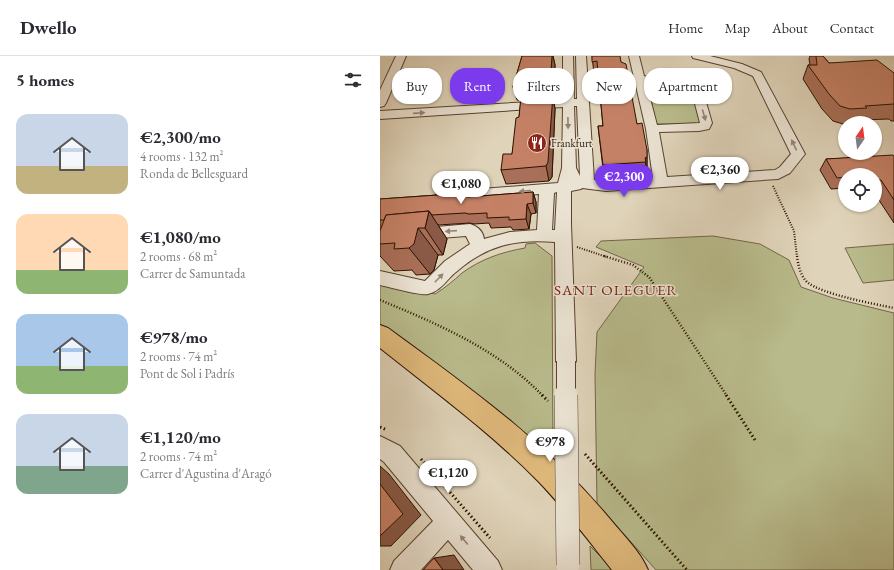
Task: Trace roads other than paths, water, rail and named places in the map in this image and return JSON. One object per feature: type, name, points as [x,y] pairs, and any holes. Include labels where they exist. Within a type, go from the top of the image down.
[{"type":"main road","points":[[380,335],[487,416],[537,460],[572,496],[632,570]]},
{"type":"street","points":[[380,103],[401,56]]},
{"type":"street","points":[[568,56],[568,68]]},
{"type":"street","points":[[581,56],[582,79]]},
{"type":"street","points":[[634,56],[652,129],[661,181]]},
{"type":"street","points":[[569,168],[572,177],[587,183],[606,186],[661,181],[768,175],[778,174],[785,170],[798,154],[757,74],[738,66],[697,56]]},
{"type":"street","points":[[640,78],[694,92],[698,95],[706,123],[705,126],[699,127],[652,129]]},
{"type":"street","points":[[380,115],[552,104]]},
{"type":"street","points":[[568,104],[569,168],[564,188],[564,236],[569,568]]},
{"type":"street","points":[[564,236],[587,183],[583,104]]},
{"type":"street","points":[[427,198],[564,188],[587,183]]},
{"type":"street","points":[[544,235],[547,189]]},
{"type":"street","points":[[380,245],[383,237],[470,230],[476,236],[478,248]]},
{"type":"street","points":[[380,278],[426,288],[431,286],[449,268],[478,248],[507,239],[544,235],[564,236]]},
{"type":"street","points":[[380,447],[392,454],[489,570]]},
{"type":"street","points":[[403,570],[449,522]]},
{"type":"place","name":"Frankfurt","points":[[537,143]]},
{"type":"district","name":"SANT OLEGUER","points":[[616,290]]}]
